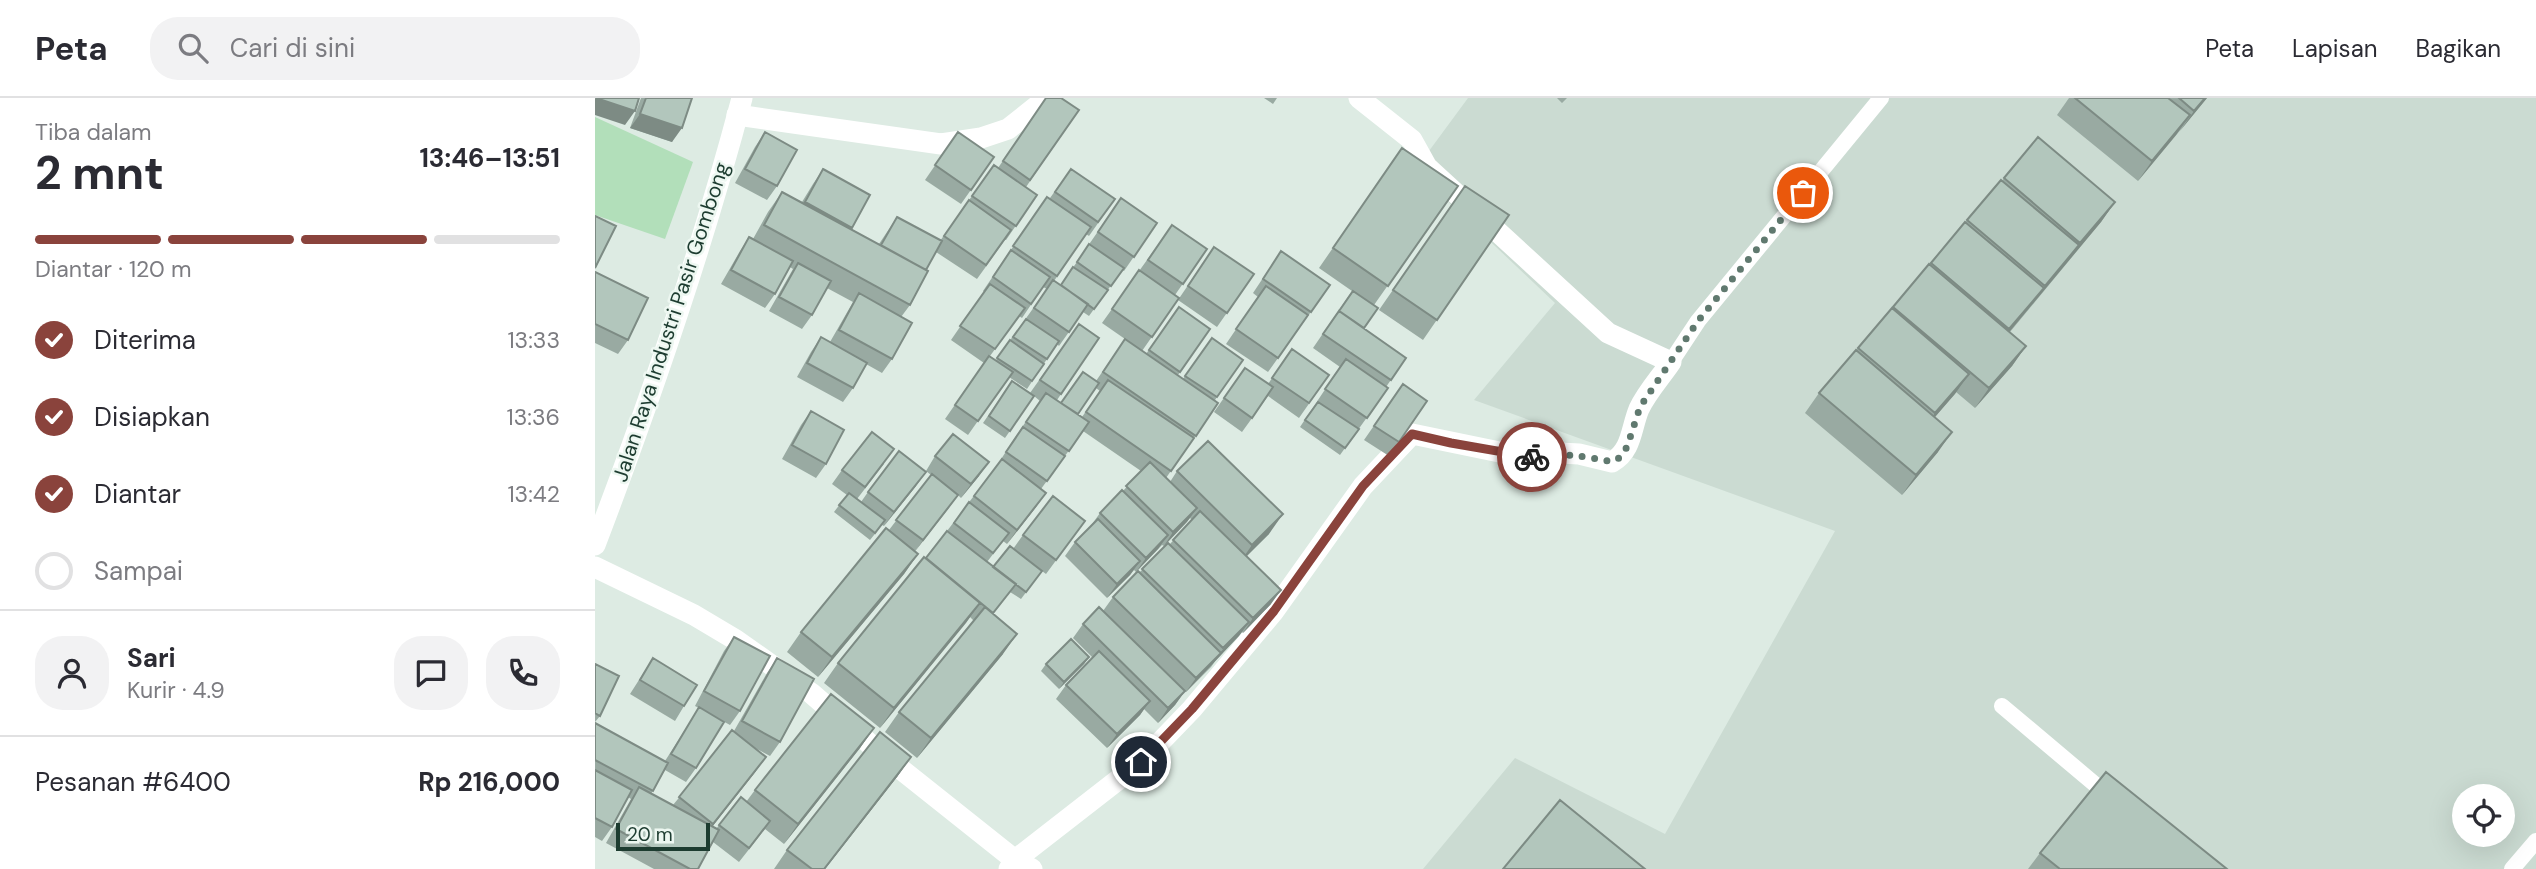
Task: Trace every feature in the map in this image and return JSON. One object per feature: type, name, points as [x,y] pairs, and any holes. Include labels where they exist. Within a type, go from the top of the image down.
[{"type":"street","points":[[739,106],[941,144],[981,138],[1008,130],[1048,98]]},
{"type":"street","points":[[595,567],[694,615],[736,640],[811,693],[1019,866],[1141,762],[1192,709],[1274,611],[1363,486],[1412,434],[1514,455],[1532,457],[1560,453],[1579,454],[1612,462],[1619,458],[1627,447],[1640,407],[1671,362],[1608,333],[1427,167],[1412,140],[1359,98]]},
{"type":"street","name":"Jalan Raya Industri Pasir Gombong","points":[[595,545],[662,364],[706,227],[739,106]]},
{"type":"lane","points":[[1671,362],[1698,321],[1881,98]]},
{"type":"lane","points":[[2003,706],[2119,806]]},
{"type":"lane","points":[[2512,869],[2536,841]]},
{"type":"shaded area","points":[[1468,98],[2536,98],[2536,869],[1423,869],[1515,758],[1665,834],[1835,531],[1474,400],[1555,303],[1415,170]]},
{"type":"green space","points":[[595,117],[693,162],[665,239],[595,215]]},
{"type":"building","points":[[596,98],[639,98],[635,111]]},
{"type":"building","points":[[646,98],[692,98],[682,128],[640,114]]},
{"type":"building","points":[[1046,98],[1061,98],[1079,110],[1030,180],[1003,161]]},
{"type":"building","points":[[2075,98],[2168,98],[2190,115],[2152,161]]},
{"type":"building","points":[[2179,98],[2205,98],[2194,111]]},
{"type":"building","points":[[765,132],[797,150],[777,186],[745,169]]},
{"type":"building","points":[[958,132],[994,157],[971,190],[935,165]]},
{"type":"building","points":[[2038,137],[2115,202],[2080,243],[2004,178]]},
{"type":"building","points":[[1402,148],[1458,186],[1388,286],[1333,248]]},
{"type":"building","points":[[994,165],[1037,195],[1016,226],[972,196]]},
{"type":"building","points":[[823,169],[870,195],[852,228],[805,202]]},
{"type":"building","points":[[1071,169],[1115,199],[1098,222],[1055,192]]},
{"type":"building","points":[[2001,180],[2079,245],[2045,286],[1967,220]]},
{"type":"building","points":[[1465,186],[1509,215],[1437,320],[1393,290]]},
{"type":"building","points":[[782,192],[928,271],[910,305],[764,225]]},
{"type":"building","points":[[1047,197],[1091,227],[1057,276],[1013,246]]},
{"type":"building","points":[[1121,198],[1157,223],[1134,257],[1098,232]]},
{"type":"building","points":[[969,200],[1011,230],[986,265],[944,236]]},
{"type":"building","points":[[595,216],[616,226],[595,268]]},
{"type":"building","points":[[897,217],[942,241],[926,270],[881,245]]},
{"type":"building","points":[[1965,222],[2044,288],[2009,329],[1931,263]]},
{"type":"building","points":[[1172,225],[1207,249],[1183,284],[1148,260]]},
{"type":"building","points":[[749,237],[793,261],[775,294],[731,270]]},
{"type":"building","points":[[1089,244],[1124,268],[1111,286],[1077,262]]},
{"type":"building","points":[[1214,247],[1254,274],[1227,313],[1188,286]]},
{"type":"building","points":[[1011,250],[1050,277],[1031,304],[993,277]]},
{"type":"building","points":[[1281,251],[1330,285],[1311,312],[1263,279]]},
{"type":"building","points":[[798,263],[831,281],[812,315],[779,297]]},
{"type":"building","points":[[1929,264],[2026,346],[1989,388],[1893,307]]},
{"type":"building","points":[[1073,267],[1108,290],[1094,309],[1061,285]]},
{"type":"building","points":[[1139,270],[1179,298],[1152,337],[1112,309]]},
{"type":"building","points":[[595,272],[648,298],[628,340],[595,324]]},
{"type":"building","points":[[1053,280],[1088,304],[1069,332],[1034,308]]},
{"type":"building","points":[[990,284],[1025,308],[995,349],[960,326]]},
{"type":"building","points":[[1266,286],[1308,315],[1278,358],[1236,329]]},
{"type":"building","points":[[1353,291],[1378,308],[1364,328],[1339,311]]},
{"type":"building","points":[[859,293],[912,323],[892,359],[839,330]]},
{"type":"building","points":[[1179,307],[1210,329],[1180,372],[1149,350]]},
{"type":"building","points":[[1892,308],[1969,374],[1935,413],[1858,348]]},
{"type":"building","points":[[1339,311],[1406,358],[1391,380],[1323,334]]},
{"type":"building","points":[[1026,319],[1059,341],[1047,359],[1013,337]]},
{"type":"building","points":[[1079,324],[1099,338],[1061,394],[1040,380]]},
{"type":"building","points":[[821,337],[867,363],[853,388],[807,363]]},
{"type":"building","points":[[1212,338],[1243,360],[1217,397],[1185,376]]},
{"type":"building","points":[[1125,339],[1218,403],[1196,436],[1103,372]]},
{"type":"building","points":[[1010,340],[1044,364],[1032,381],[997,358]]},
{"type":"building","points":[[1292,349],[1329,375],[1309,403],[1272,378]]},
{"type":"building","points":[[1856,350],[1952,432],[1916,475],[1819,393]]},
{"type":"building","points":[[989,356],[1013,372],[978,421],[955,405]]},
{"type":"building","points":[[1346,359],[1388,388],[1367,418],[1325,389]]},
{"type":"building","points":[[1245,368],[1273,387],[1252,418],[1224,398]]},
{"type":"building","points":[[1083,372],[1099,383],[1078,414],[1061,403]]},
{"type":"building","points":[[1108,380],[1194,438],[1171,471],[1086,412]]},
{"type":"building","points":[[1012,381],[1034,396],[1010,431],[989,416]]},
{"type":"building","points":[[1403,384],[1427,401],[1399,442],[1374,426]]},
{"type":"building","points":[[1046,393],[1089,422],[1069,451],[1026,422]]},
{"type":"building","points":[[1318,402],[1359,429],[1345,448],[1305,420]]},
{"type":"building","points":[[811,411],[844,430],[826,464],[792,445]]},
{"type":"building","points":[[1023,427],[1065,456],[1047,481],[1006,452]]},
{"type":"building","points":[[872,432],[894,449],[865,487],[842,470]]},
{"type":"building","points":[[953,434],[989,462],[971,484],[935,456]]},
{"type":"building","points":[[1208,441],[1283,514],[1252,545],[1177,471]]},
{"type":"building","points":[[899,451],[926,472],[894,512],[868,492]]},
{"type":"building","points":[[1002,459],[1046,493],[1017,530],[974,496]]},
{"type":"building","points":[[1150,462],[1197,508],[1173,532],[1126,486]]},
{"type":"building","points":[[932,474],[958,495],[923,540],[896,520]]},
{"type":"building","points":[[1122,490],[1168,535],[1146,558],[1100,513]]},
{"type":"building","points":[[849,493],[885,520],[875,533],[839,505]]},
{"type":"building","points":[[1053,496],[1085,521],[1056,560],[1023,535]]},
{"type":"building","points":[[969,502],[1009,533],[993,553],[954,523]]},
{"type":"building","points":[[1200,511],[1281,590],[1253,618],[1173,540]]},
{"type":"building","points":[[1098,519],[1140,561],[1117,584],[1075,542]]},
{"type":"building","points":[[886,528],[918,554],[832,657],[801,632]]},
{"type":"building","points":[[947,531],[1016,584],[993,613],[926,558]]},
{"type":"building","points":[[1168,543],[1249,622],[1223,648],[1142,569]]},
{"type":"building","points":[[1010,546],[1042,571],[1026,592],[993,567]]},
{"type":"building","points":[[924,557],[980,603],[894,708],[838,663]]},
{"type":"building","points":[[1138,571],[1221,653],[1196,678],[1113,597]]},
{"type":"building","points":[[985,607],[1017,634],[931,738],[899,712]]},
{"type":"building","points":[[1099,607],[1185,691],[1168,708],[1083,624]]},
{"type":"building","points":[[734,637],[770,656],[740,711],[704,691]]},
{"type":"building","points":[[1071,639],[1089,657],[1064,682],[1046,664]]},
{"type":"building","points":[[1099,651],[1150,701],[1117,734],[1066,685]]},
{"type":"building","points":[[653,658],[697,685],[684,706],[640,680]]},
{"type":"building","points":[[777,658],[814,679],[780,742],[742,721]]},
{"type":"building","points":[[595,664],[619,676],[600,716],[595,713]]},
{"type":"building","points":[[831,694],[874,728],[798,824],[755,790]]},
{"type":"building","points":[[699,707],[724,722],[696,768],[671,754]]},
{"type":"building","points":[[595,723],[668,763],[653,791],[595,760]]},
{"type":"building","points":[[732,730],[766,757],[713,824],[679,797]]},
{"type":"building","points":[[880,732],[911,757],[824,869],[812,869],[787,850]]},
{"type":"building","points":[[595,770],[632,790],[612,827],[595,818]]},
{"type":"building","points":[[2106,772],[2227,869],[2060,869],[2040,853]]},
{"type":"building","points":[[639,787],[719,830],[698,869],[690,869],[616,829]]},
{"type":"building","points":[[741,797],[770,821],[749,848],[719,825]]},
{"type":"building","points":[[1560,800],[1645,869],[1503,869]]},
{"type":"way so far","points":[[1532,457],[1560,453],[1579,454],[1612,462],[1619,458],[1627,447],[1640,407],[1698,321],[1803,193]]},
{"type":"route","points":[[1141,762],[1192,709],[1274,611],[1363,486],[1412,434],[1532,457]]}]
